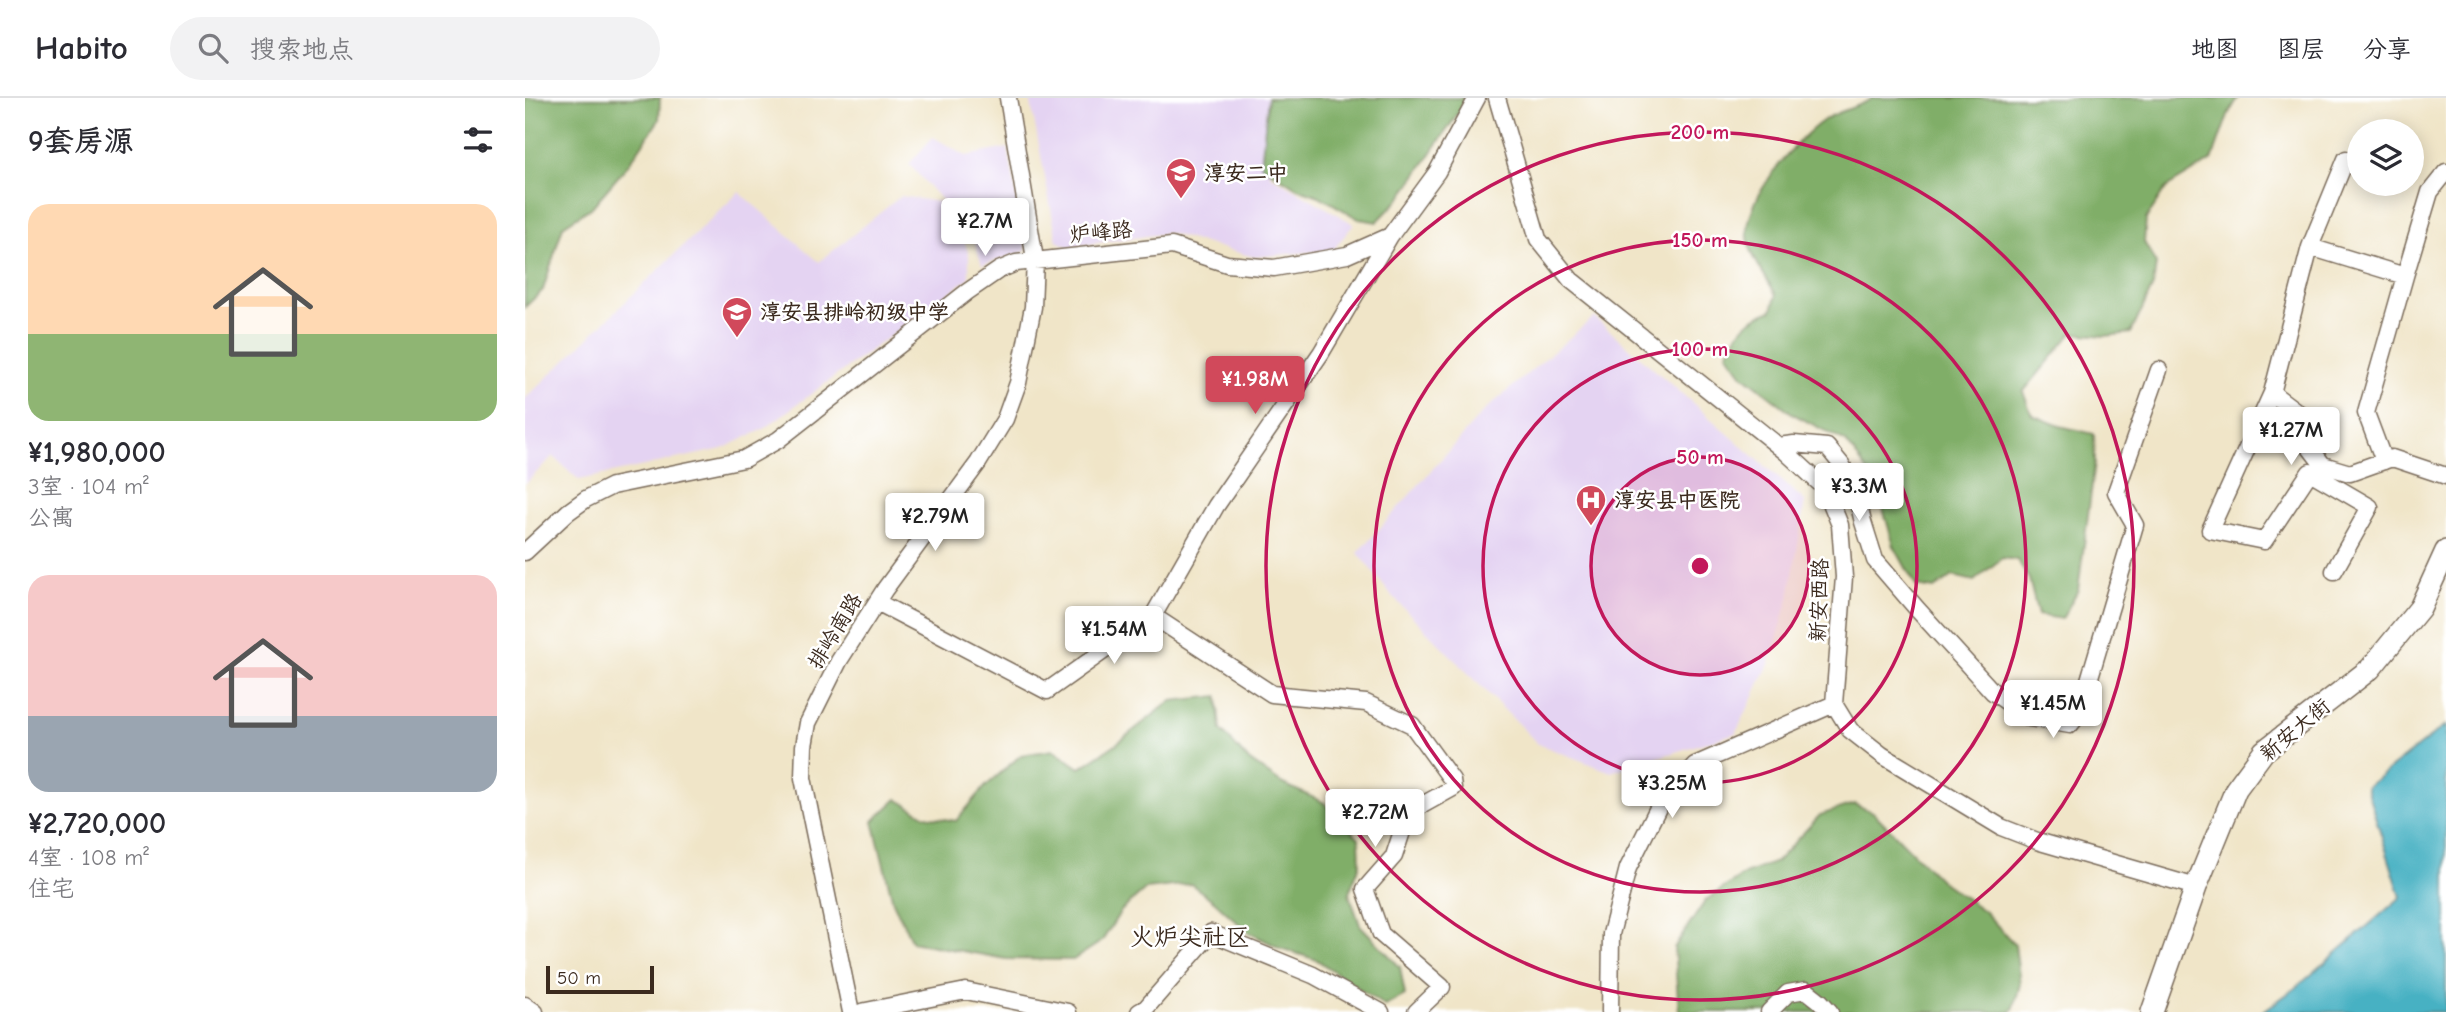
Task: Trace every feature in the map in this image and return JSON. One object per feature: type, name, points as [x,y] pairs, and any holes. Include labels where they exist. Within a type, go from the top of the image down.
[{"type":"main road","name":"新安大街","points":[[2152,1012],[2196,887],[2236,789],[2264,751],[2370,669],[2420,608],[2446,551]]},
{"type":"street","name":"排岭南路","points":[[851,1012],[803,778],[808,723],[839,661],[877,602],[978,463],[1006,419],[1018,383],[1033,307],[1035,259],[1007,98]]},
{"type":"street","name":"炉峰路","points":[[525,552],[568,512],[612,486],[744,459],[778,440],[967,292],[999,270],[1016,263],[1172,246],[1227,264],[1274,268],[1347,256],[1390,236],[1437,172],[1477,98]]},
{"type":"street","name":"新安西路","points":[[1497,98],[1538,239],[1571,279],[1778,446],[1825,488],[1840,525],[1844,577],[1834,704]]},
{"type":"street","points":[[2334,571],[2370,507],[2309,472],[2264,541],[2210,530],[2271,393],[2310,247],[2347,159]]},
{"type":"street","points":[[2384,461],[2366,414],[2430,191],[2446,172]]},
{"type":"street","points":[[877,602],[1047,691],[1153,616],[1216,506],[1321,353],[1390,236]]},
{"type":"street","points":[[2310,247],[2405,276]]},
{"type":"street","points":[[1778,446],[1794,444],[1827,447],[1854,485],[1875,560],[1918,610],[1993,692],[2029,718],[2070,724],[2080,714],[2135,525],[2116,492],[2159,370]]},
{"type":"street","points":[[2271,393],[2304,417],[2307,444],[2323,465],[2350,473],[2392,458],[2446,476]]},
{"type":"street","points":[[1153,616],[1272,694],[1366,703],[1412,725],[1452,780],[1453,788],[1408,813],[1394,856],[1365,889],[1381,934],[1442,987],[1416,1012]]},
{"type":"street","points":[[1610,1012],[1611,934],[1628,869],[1661,802],[1695,765],[1834,704],[1850,730],[1882,755],[2001,827],[2037,841],[2196,887]]},
{"type":"street","points":[[1139,1012],[1146,1008],[1211,933],[1313,975],[1381,1012]]},
{"type":"street","points":[[861,1012],[966,990],[1069,1012]]},
{"type":"street","points":[[1769,1012],[1789,993],[1806,990],[1830,1012]]},
{"type":"street","points":[[525,1005],[535,1012]]},
{"type":"shaded area","name":"淳安二中","points":[[1030,98],[1272,98],[1266,161],[1271,176],[1354,224],[1333,250],[1254,257],[1168,233],[1068,247],[1057,241]]},
{"type":"shaded area","name":"淳安县排岭初级中学","points":[[933,137],[966,156],[1008,148],[1026,251],[982,265],[975,243],[962,218],[947,205],[969,255],[969,278],[762,430],[722,449],[579,480],[553,456],[525,484],[525,399],[739,192],[819,262],[901,196],[944,203],[909,164]]},
{"type":"shaded area","name":"淳安县中医院","points":[[1594,317],[1805,501],[1789,598],[1769,664],[1736,733],[1611,772],[1538,744],[1391,595],[1358,553],[1484,411]]},
{"type":"green space","points":[[525,98],[660,98],[659,120],[628,165],[592,207],[563,226],[543,290],[525,307]]},
{"type":"green space","points":[[1268,98],[1464,98],[1461,109],[1402,196],[1377,222],[1359,219],[1319,196],[1297,188],[1261,165]]},
{"type":"green space","points":[[1873,98],[2238,98],[2228,115],[2212,160],[2166,188],[2146,219],[2144,242],[2156,264],[2153,286],[2131,333],[2105,336],[2072,333],[2023,392],[2032,415],[2060,426],[2094,434],[2095,462],[2078,590],[2062,619],[2038,615],[2029,579],[2017,560],[2002,558],[1974,581],[1953,576],[1934,589],[1916,586],[1894,546],[1875,481],[1846,442],[1793,414],[1743,375],[1727,353],[1745,326],[1756,317],[1772,310],[1776,295],[1756,261],[1748,238],[1749,223],[1762,189],[1786,156],[1824,120]]},
{"type":"green space","points":[[1218,696],[1221,730],[1247,759],[1281,783],[1323,802],[1359,838],[1360,864],[1349,893],[1360,925],[1400,967],[1405,995],[1385,1006],[1317,960],[1280,948],[1248,932],[1191,884],[1146,889],[1121,911],[1102,941],[1073,960],[1006,959],[912,942],[893,902],[873,821],[897,799],[926,816],[956,821],[985,787],[1021,755],[1053,750],[1080,768],[1171,701]]},
{"type":"green space","points":[[1854,804],[1873,812],[1941,881],[1984,911],[2015,945],[2020,984],[2011,1012],[1679,1012],[1674,948],[1706,900],[1745,874],[1776,862],[1820,815]]},
{"type":"water","points":[[2446,725],[2446,1012],[2262,1012],[2297,987],[2401,897],[2366,787]]},
{"type":"place","name":"淳安二中","points":[[1181,200]]},
{"type":"place","name":"淳安县排岭初级中学","points":[[737,339]]},
{"type":"place","name":"淳安县中医院","points":[[1591,527]]},
{"type":"district","name":"火炉尖社区","points":[[1190,937]]}]
